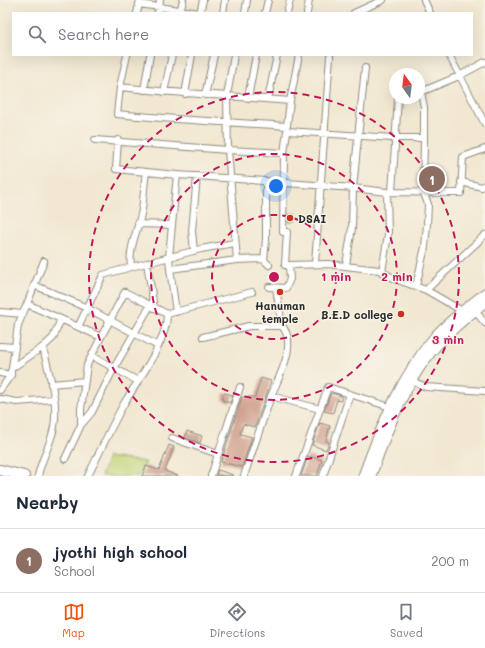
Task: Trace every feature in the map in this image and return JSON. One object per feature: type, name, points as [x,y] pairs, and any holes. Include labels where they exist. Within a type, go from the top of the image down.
[{"type":"highway","points":[[0,470],[24,476]]},
{"type":"main road","points":[[469,313],[485,293]]},
{"type":"main road","points":[[363,476],[390,407],[425,355],[440,337],[485,302]]},
{"type":"main road","points":[[371,476],[390,423],[409,380]]},
{"type":"street","points":[[137,12],[140,2],[181,12],[183,0]]},
{"type":"street","points":[[200,12],[203,0]]},
{"type":"street","points":[[223,12],[225,0]]},
{"type":"street","points":[[245,12],[247,0]]},
{"type":"street","points":[[265,12],[268,0]]},
{"type":"street","points":[[287,12],[290,0]]},
{"type":"street","points":[[307,12],[309,0]]},
{"type":"street","points":[[356,12],[382,0]]},
{"type":"street","points":[[424,0],[430,12]]},
{"type":"street","points":[[127,56],[120,87],[117,114],[178,120],[226,122],[324,133],[396,138],[424,138]]},
{"type":"street","points":[[144,90],[150,56]]},
{"type":"street","points":[[164,92],[172,56]]},
{"type":"street","points":[[185,94],[192,56]]},
{"type":"street","points":[[205,95],[214,56]]},
{"type":"street","points":[[234,56],[227,96],[226,122],[234,243],[237,260]]},
{"type":"street","points":[[248,98],[256,56]]},
{"type":"street","points":[[268,99],[277,56]]},
{"type":"street","points":[[285,265],[287,232],[283,232],[284,153],[290,101],[299,56]]},
{"type":"street","points":[[315,264],[330,56]]},
{"type":"street","points":[[449,56],[485,124]]},
{"type":"street","points":[[416,286],[424,247],[428,204],[423,191],[424,107],[421,92],[459,76],[485,62]]},
{"type":"street","points":[[346,266],[352,228],[353,188],[365,68]]},
{"type":"street","points":[[120,87],[185,94],[290,101]]},
{"type":"street","points":[[382,272],[388,234],[398,104]]},
{"type":"street","points":[[95,140],[118,140],[228,150],[284,153]]},
{"type":"street","points":[[118,140],[116,169],[390,192],[423,191],[461,193],[463,157],[485,148]]},
{"type":"street","points":[[131,267],[130,260],[132,245],[142,210],[146,172]]},
{"type":"street","points":[[176,312],[169,257],[177,175]]},
{"type":"street","points":[[194,251],[192,231],[197,176]]},
{"type":"street","points":[[264,260],[266,239],[266,182]]},
{"type":"street","points":[[462,182],[482,187],[485,185]]},
{"type":"street","points":[[138,224],[172,225]]},
{"type":"street","points":[[426,290],[485,235]]},
{"type":"street","points":[[78,327],[103,275],[169,257],[234,243]]},
{"type":"street","points":[[170,269],[237,260],[264,260],[269,264]]},
{"type":"street","points":[[11,372],[18,325],[44,261]]},
{"type":"street","points":[[65,459],[81,426],[92,412],[134,332],[152,307],[147,263]]},
{"type":"street","points":[[244,476],[271,396],[285,360],[288,340],[287,332],[282,326],[273,288],[286,288],[290,279],[289,265],[315,264],[346,266],[382,272],[426,290],[485,323]]},
{"type":"street","points":[[34,285],[87,308],[158,346]]},
{"type":"street","points":[[81,426],[81,409],[87,365],[125,292],[167,314],[252,292]]},
{"type":"street","points":[[27,304],[101,337]]},
{"type":"street","points":[[0,312],[23,314]]},
{"type":"street","points":[[88,476],[106,437],[158,346],[167,320],[167,314]]},
{"type":"street","points":[[0,390],[11,372],[52,338],[61,319]]},
{"type":"street","points":[[203,337],[249,326],[282,326]]},
{"type":"street","points":[[0,346],[15,347]]},
{"type":"street","points":[[38,476],[40,464],[52,435],[56,411],[42,347]]},
{"type":"street","points":[[92,356],[138,381]]},
{"type":"street","points":[[0,374],[11,372]]},
{"type":"street","points":[[409,380],[426,387],[485,391]]},
{"type":"street","points":[[51,384],[85,381]]},
{"type":"street","points":[[211,476],[240,387]]},
{"type":"street","points":[[296,476],[328,387],[390,407]]},
{"type":"street","points":[[323,476],[350,394]]},
{"type":"street","points":[[271,396],[320,409]]},
{"type":"street","points":[[0,399],[17,402],[54,399]]},
{"type":"street","points":[[172,438],[218,454]]},
{"type":"green space","points":[[108,457],[146,462],[139,476],[101,476]]},
{"type":"building","name":"DSAI","points":[[288,214],[294,214],[294,222],[288,222]]},
{"type":"building","points":[[261,378],[271,381],[255,427],[243,424],[240,434],[252,437],[242,467],[221,462],[242,397],[255,397]]},
{"type":"building","points":[[224,393],[233,395],[230,403],[222,400]]},
{"type":"building","points":[[331,393],[342,396],[341,401],[337,400],[333,413],[324,411]]},
{"type":"building","points":[[320,423],[330,426],[326,441],[329,442],[326,450],[312,445]]},
{"type":"building","points":[[187,431],[202,436],[200,443],[185,438]]},
{"type":"building","points":[[169,445],[174,447],[165,471],[178,476],[142,476],[146,466],[159,470]]},
{"type":"building","points":[[308,456],[322,460],[317,476],[301,476]]},
{"type":"building","points":[[218,470],[233,475],[233,476],[216,476]]},
{"type":"place","name":"jyothi high school","points":[[432,179]]},
{"type":"place","name":"DSAI","points":[[290,218]]},
{"type":"place","name":"Hanuman temple","points":[[280,292]]},
{"type":"place","name":"B.E.D college","points":[[401,314]]}]
